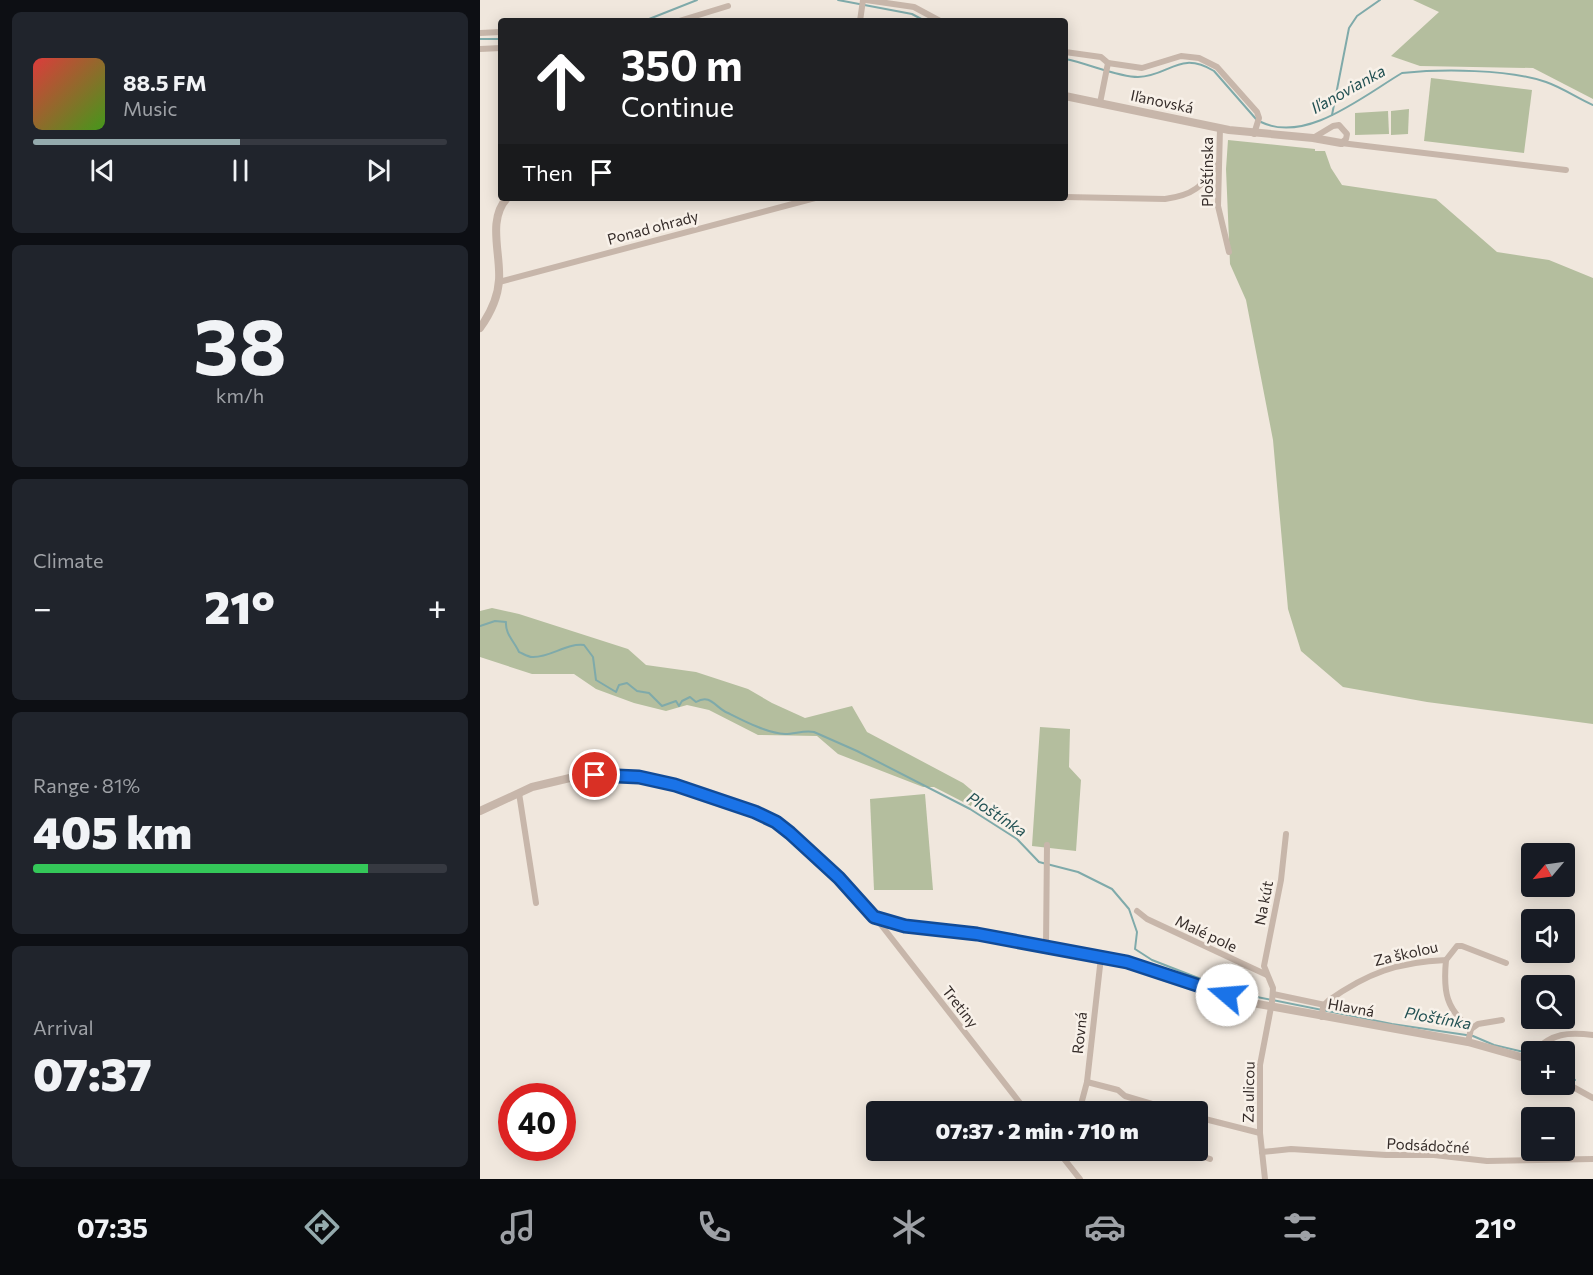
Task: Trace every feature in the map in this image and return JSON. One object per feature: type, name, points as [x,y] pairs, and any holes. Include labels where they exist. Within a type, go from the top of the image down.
[{"type":"street","points":[[860,18],[863,3],[914,7],[934,18]]},
{"type":"street","points":[[689,18],[728,6]]},
{"type":"street","points":[[480,33],[498,40]]},
{"type":"street","points":[[480,49],[498,40]]},
{"type":"street","points":[[1068,52],[1101,57],[1107,67],[1100,103]]},
{"type":"street","points":[[1107,67],[1142,68],[1181,56],[1199,58],[1213,64],[1257,111],[1258,121],[1254,134]]},
{"type":"street","name":"Iľanovská","points":[[1068,97],[1254,134],[1313,138],[1341,143]]},
{"type":"street","points":[[1313,138],[1339,125],[1347,134],[1346,139],[1341,143]]},
{"type":"street","name":"Ploštínska","points":[[1220,128],[1218,206],[1229,252]]},
{"type":"street","points":[[1341,143],[1566,170]]},
{"type":"street","points":[[1068,197],[1165,199],[1180,197],[1194,191],[1204,183],[1218,164]]},
{"type":"street","points":[[480,328],[494,305],[499,282],[496,223],[498,212],[505,201]]},
{"type":"street","name":"Ponad ohrady","points":[[499,282],[803,201]]},
{"type":"street","points":[[480,811],[547,782],[605,775],[639,777],[696,791],[755,812],[782,826],[839,878],[874,917],[905,926],[977,934],[1127,962],[1247,1002],[1272,1000],[1323,1010]]},
{"type":"street","points":[[519,793],[536,903]]},
{"type":"street","name":"Na kút","points":[[1272,1000],[1272,983],[1264,969],[1264,962],[1280,888],[1286,834]]},
{"type":"street","points":[[1046,946],[1047,845]]},
{"type":"street","name":"Malé pole","points":[[1137,911],[1147,919],[1267,975]]},
{"type":"street","name":"Tretiny","points":[[874,917],[1018,1101]]},
{"type":"street","name":"Za školou","points":[[1323,1010],[1343,991],[1370,975],[1402,965],[1446,960],[1457,946],[1506,963]]},
{"type":"street","name":"Rovná","points":[[1082,1101],[1087,1082],[1101,957]]},
{"type":"street","points":[[1446,960],[1445,984],[1450,1008],[1469,1036],[1478,1024],[1502,1020]]},
{"type":"street","name":"Hlavná","points":[[1272,1000],[1281,1008],[1323,1010],[1469,1036],[1521,1053]]},
{"type":"street","name":"Za ulicou","points":[[1265,1179],[1260,1133],[1260,1065],[1272,1000]]},
{"type":"street","points":[[1547,1041],[1553,1036],[1575,1033],[1593,1035]]},
{"type":"street","points":[[1087,1082],[1118,1090],[1125,1096],[1142,1101]]},
{"type":"street","points":[[1575,1088],[1593,1098]]},
{"type":"street","points":[[1208,1120],[1260,1133]]},
{"type":"street","name":"Podsádočné","points":[[1262,1152],[1291,1149],[1386,1155],[1434,1155],[1487,1161],[1593,1159]]},
{"type":"street","points":[[1065,1161],[1080,1179]]},
{"type":"green space","points":[[1413,0],[1593,0],[1593,99],[1533,68],[1420,66],[1391,56],[1439,12]]},
{"type":"green space","points":[[1431,78],[1532,90],[1524,153],[1424,141]]},
{"type":"green space","points":[[1409,109],[1408,134],[1391,135],[1391,111]]},
{"type":"green space","points":[[1388,111],[1389,134],[1355,135],[1355,113]]},
{"type":"green space","points":[[1228,140],[1325,151],[1331,168],[1342,185],[1436,199],[1497,252],[1549,260],[1593,278],[1593,724],[1427,702],[1343,687],[1301,651],[1288,609],[1273,440],[1246,300],[1230,264],[1226,169]]},
{"type":"green space","points":[[492,608],[519,614],[628,649],[646,665],[696,672],[748,689],[805,718],[852,706],[867,732],[963,783],[975,793],[971,806],[934,787],[923,787],[838,754],[817,736],[758,735],[709,710],[687,705],[666,711],[634,703],[596,689],[574,674],[532,674],[480,657],[480,611]]},
{"type":"green space","points":[[1040,727],[1070,729],[1069,767],[1081,780],[1076,851],[1032,846]]},
{"type":"green space","points":[[925,794],[933,890],[874,890],[870,799]]},
{"type":"waterway","name":"Iľanovianka","points":[[652,18],[697,0]]},
{"type":"waterway","name":"Iľanovianka","points":[[838,0],[912,14],[919,18]]},
{"type":"waterway","points":[[1332,115],[1349,28],[1357,16],[1380,0]]},
{"type":"waterway","name":"Iľanovianka","points":[[480,39],[498,39]]},
{"type":"waterway","name":"Iľanovianka","points":[[1068,60],[1121,75],[1138,77],[1149,76],[1183,63],[1202,65],[1214,71],[1256,119]]},
{"type":"waterway","name":"Iľanovianka","points":[[1261,122],[1278,127],[1297,127],[1315,122],[1352,104],[1402,73],[1418,72],[1494,72],[1531,78],[1552,84],[1593,105]]},
{"type":"waterway","name":"Ploštínka","points":[[480,626],[495,621],[506,622],[508,634],[519,652],[530,657],[539,657],[571,646],[584,645],[593,657],[596,680],[616,692],[619,685],[627,683],[637,691],[649,693],[662,706],[676,701],[679,706],[682,701],[690,697],[696,702],[706,699],[724,711],[763,729],[785,734],[814,732],[857,751],[970,809],[1017,839],[1039,862],[1078,872],[1112,889],[1129,909],[1137,932],[1135,949],[1152,960],[1237,993],[1392,1024],[1473,1036],[1494,1045],[1521,1051]]},
{"type":"route","points":[[595,775],[639,777],[675,785],[755,812],[776,822],[839,878],[874,917],[905,926],[977,934],[1127,962],[1227,995]]}]
